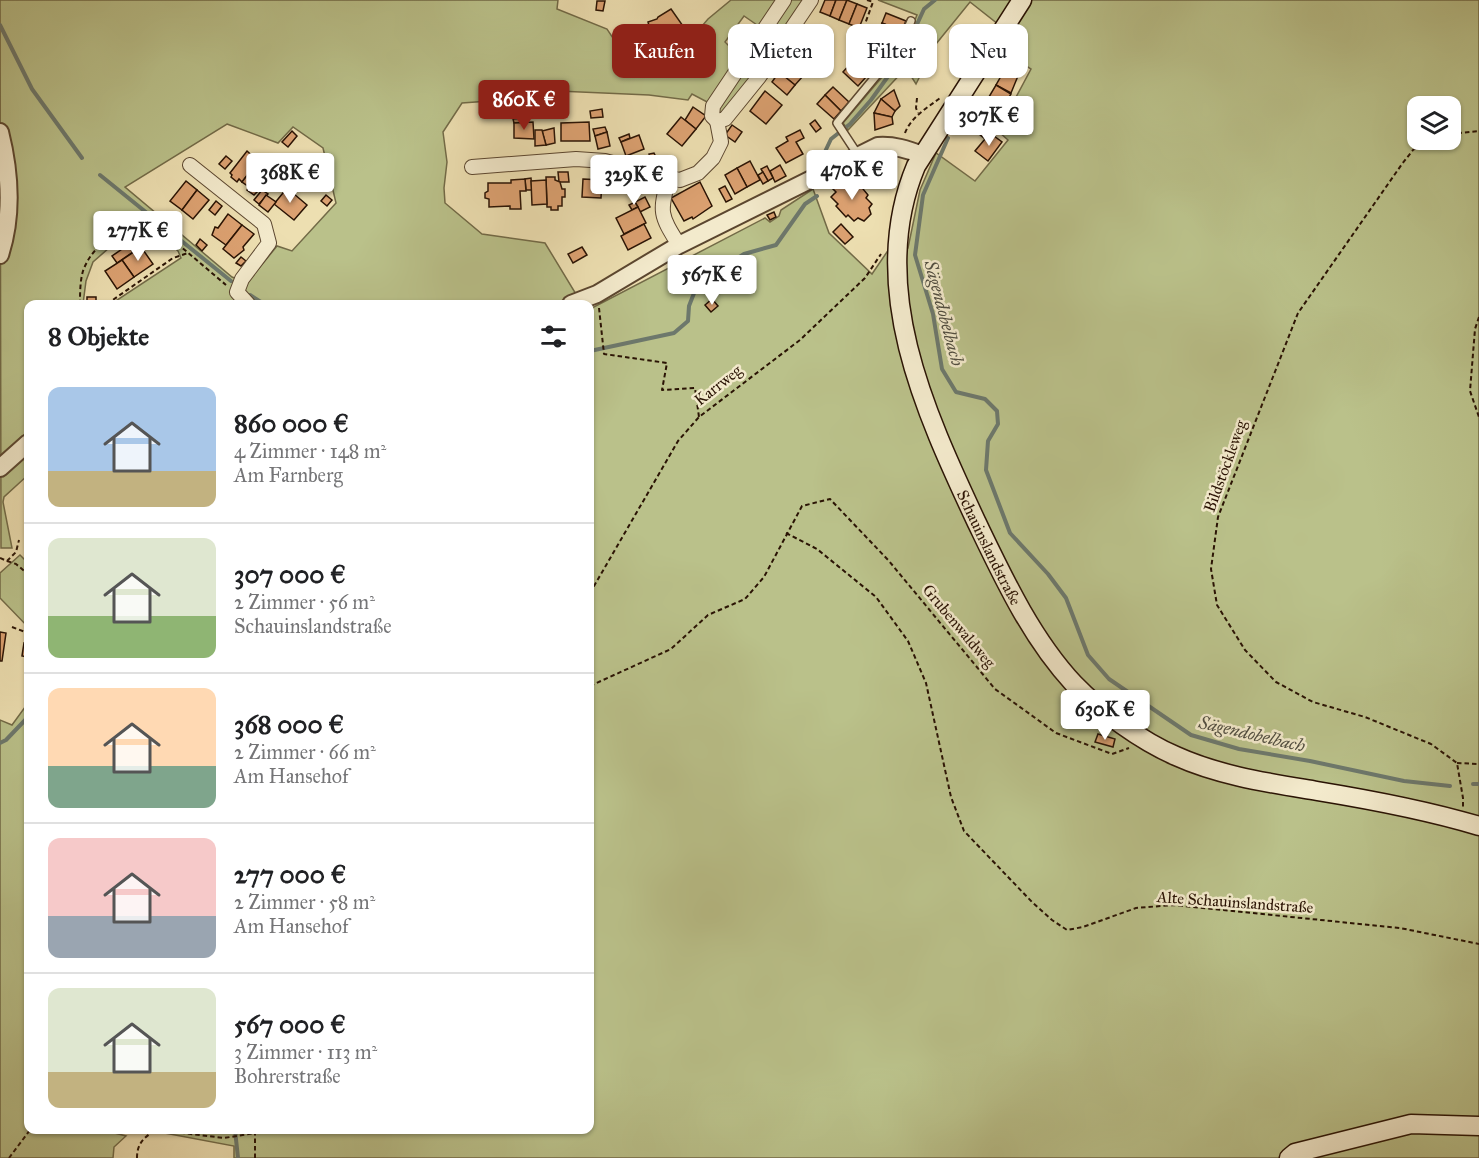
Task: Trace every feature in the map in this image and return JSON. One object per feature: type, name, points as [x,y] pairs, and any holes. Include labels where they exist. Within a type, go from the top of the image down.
[{"type":"main road","name":"Schauinslandstraße","points":[[1022,0],[922,155],[908,185],[894,235],[910,361],[928,412],[991,552],[1022,610],[1046,648],[1067,675],[1104,710],[1140,736],[1176,756],[1220,772],[1380,801],[1471,823]]},
{"type":"main road","points":[[1289,1158],[1295,1153],[1412,1124],[1479,1126]]},
{"type":"street","points":[[472,167],[576,159],[605,161],[680,180],[698,173],[713,158],[721,142],[717,121],[712,116],[713,106],[784,0]]},
{"type":"street","points":[[717,121],[725,119],[759,77],[811,0]]},
{"type":"street","points":[[0,132],[10,187],[8,215],[0,255]]},
{"type":"street","points":[[581,300],[597,294],[679,245],[878,146],[900,147],[922,155]]},
{"type":"street","points":[[190,165],[264,224],[269,243],[242,279],[237,292],[244,300]]},
{"type":"street","points":[[669,178],[662,214],[679,245]]},
{"type":"street","points":[[0,468],[24,446]]},
{"type":"lane","points":[[858,155],[837,123],[874,78]]},
{"type":"path","points":[[865,24],[873,2],[867,0]]},
{"type":"path","points":[[900,147],[908,125],[919,114],[947,92],[958,98]]},
{"type":"path","points":[[917,98],[916,108],[919,114]]},
{"type":"path","points":[[1461,133],[1479,131]]},
{"type":"path","points":[[878,146],[899,193],[906,194]]},
{"type":"path","name":"Bildstöckleweg","points":[[1413,150],[1298,312],[1218,517],[1211,569],[1218,605],[1245,650],[1276,682],[1312,702],[1365,717],[1431,744],[1457,763]]},
{"type":"path","points":[[80,300],[82,273],[91,255],[120,229],[142,219],[153,223],[231,290],[237,292]]},
{"type":"path","name":"Karrweg","points":[[594,587],[678,441],[699,417],[800,340],[844,300],[866,278],[894,235]]},
{"type":"path","points":[[113,300],[173,258],[188,253]]},
{"type":"path","points":[[597,294],[604,354],[667,363],[662,390],[695,388],[699,417]]},
{"type":"path","points":[[1479,317],[1475,329],[1470,391],[1479,417]]},
{"type":"path","name":"Grubenwaldweg","points":[[786,533],[802,506],[830,499],[889,561],[995,689],[1056,733],[1112,754],[1127,749],[1140,736]]},
{"type":"path","points":[[594,684],[671,649],[708,615],[745,599],[764,577],[786,533]]},
{"type":"path","name":"Alte Schauinslandstraße","points":[[786,533],[817,549],[876,597],[908,641],[926,683],[951,797],[963,831],[1032,902],[1067,930],[1083,927],[1136,908],[1173,905],[1400,927],[1479,944]]},
{"type":"path","points":[[7,561],[16,552],[19,540]]},
{"type":"path","points":[[0,558],[16,564],[24,571]]},
{"type":"path","points":[[12,627],[24,630]]},
{"type":"path","points":[[1471,823],[1463,798],[1457,763],[1479,764]]},
{"type":"path","points":[[9,1158],[27,1134]]},
{"type":"path","points":[[137,1158],[137,1148],[143,1139],[150,1134]]},
{"type":"path","points":[[181,1134],[232,1137],[244,1134]]},
{"type":"path","points":[[255,1134],[255,1158]]},
{"type":"green space","points":[[0,0],[558,0],[557,9],[607,29],[612,36],[612,78],[716,78],[716,24],[704,24],[731,0],[778,0],[762,24],[756,24],[744,16],[738,24],[728,24],[728,38],[725,42],[728,45],[728,73],[709,103],[692,94],[688,100],[649,95],[535,90],[517,99],[462,103],[443,132],[447,162],[445,203],[482,234],[545,243],[580,300],[117,300],[181,258],[178,251],[147,225],[126,233],[93,262],[86,281],[84,300],[24,300],[24,479],[4,497],[12,548],[1,548]],"holes":[[[227,124],[278,143],[293,127],[323,148],[336,203],[292,251],[277,246],[247,283],[232,277],[125,187]]]},
{"type":"green space","points":[[787,0],[804,0],[790,24],[771,24]]},
{"type":"green space","points":[[878,0],[1479,0],[1479,1158],[234,1158],[234,1146],[170,1134],[594,1134],[594,307],[765,218],[770,222],[779,216],[781,210],[813,189],[829,233],[872,274],[889,249],[908,248],[920,190],[936,153],[975,181],[1008,140],[998,131],[1031,69],[1028,67],[1028,24],[998,24],[970,2],[952,24],[949,24],[949,28],[937,43],[937,24],[913,24],[917,15]]},
{"type":"green space","points":[[735,78],[750,78],[724,113],[717,114],[719,102]]},
{"type":"green space","points":[[881,78],[897,78],[848,130],[843,123]]},
{"type":"green space","points":[[20,555],[24,559],[24,623],[0,598],[0,573]]},
{"type":"green space","points":[[24,708],[24,1134],[118,1134],[126,1136],[114,1147],[113,1158],[0,1158],[0,720],[12,725]]},
{"type":"building","points":[[825,0],[836,0],[830,16],[820,12]]},
{"type":"building","points":[[836,0],[847,0],[839,20],[830,16]]},
{"type":"building","points":[[847,0],[857,4],[849,24],[839,20]]},
{"type":"building","points":[[597,1],[605,1],[603,11],[596,10]]},
{"type":"building","points":[[857,4],[867,8],[861,24],[849,24]]},
{"type":"building","points":[[671,9],[682,24],[649,24],[648,22]]},
{"type":"building","points":[[886,13],[906,21],[904,24],[882,23]]},
{"type":"building","points":[[775,78],[786,78],[795,85],[787,95],[772,82]]},
{"type":"building","points":[[786,78],[801,78],[795,85]]},
{"type":"building","points":[[849,78],[865,78],[858,86]]},
{"type":"building","points":[[1000,78],[1017,78],[1011,93],[996,85]]},
{"type":"building","points":[[996,85],[1011,94],[992,126],[977,117]]},
{"type":"building","points":[[833,87],[849,102],[841,111],[825,95]]},
{"type":"building","points":[[894,90],[900,106],[895,111],[881,99]]},
{"type":"building","points":[[765,91],[782,105],[766,124],[750,111]]},
{"type":"building","points":[[825,95],[841,111],[834,119],[817,104]]},
{"type":"building","points":[[881,99],[895,111],[892,117],[874,113]]},
{"type":"building","points":[[693,107],[706,116],[696,129],[685,120]]},
{"type":"building","points":[[602,109],[603,117],[591,118],[590,111]]},
{"type":"building","points":[[874,113],[892,117],[893,124],[875,130]]},
{"type":"building","points":[[681,117],[696,129],[682,146],[667,134]]},
{"type":"building","points":[[523,118],[523,123],[514,123],[513,119]]},
{"type":"building","points":[[815,120],[821,128],[816,132],[810,124]]},
{"type":"building","points":[[981,121],[992,130],[985,139],[974,130]]},
{"type":"building","points":[[533,122],[534,139],[514,138],[514,123]]},
{"type":"building","points":[[589,122],[590,141],[561,141],[561,123]]},
{"type":"building","points":[[732,125],[742,132],[735,142],[725,135]]},
{"type":"building","points":[[605,127],[607,132],[595,136],[593,129]]},
{"type":"building","points":[[554,128],[555,143],[546,145],[542,131]]},
{"type":"building","points":[[535,130],[542,130],[546,145],[535,146]]},
{"type":"building","points":[[800,130],[804,138],[796,142],[803,154],[786,163],[776,148],[788,141],[786,137]]},
{"type":"building","points":[[292,131],[297,136],[288,147],[282,142]]},
{"type":"building","points":[[607,132],[610,146],[598,149],[595,136]]},
{"type":"building","points":[[990,133],[1002,142],[988,161],[975,151]]},
{"type":"building","points":[[629,134],[630,138],[621,142],[619,138]]},
{"type":"building","points":[[639,135],[644,149],[626,156],[621,142]]},
{"type":"building","points":[[247,151],[258,161],[242,182],[239,179],[237,182],[230,173]]},
{"type":"building","points":[[654,153],[659,163],[652,166],[649,154]]},
{"type":"building","points":[[226,156],[232,161],[225,169],[219,164]]},
{"type":"building","points":[[258,161],[271,171],[256,189],[258,191],[254,195],[242,182]]},
{"type":"building","points":[[750,161],[760,180],[747,187],[737,168]]},
{"type":"building","points":[[780,165],[786,176],[775,182],[770,171]]},
{"type":"building","points":[[767,166],[773,178],[768,181],[761,169]]},
{"type":"building","points":[[737,168],[747,187],[735,194],[725,175]]},
{"type":"building","points":[[558,172],[568,172],[569,182],[559,182]]},
{"type":"building","points":[[763,172],[768,181],[763,184],[758,175]]},
{"type":"building","points":[[546,177],[555,177],[562,189],[565,189],[562,206],[558,206],[558,210],[551,210],[551,207],[547,207]]},
{"type":"building","points":[[531,178],[532,190],[526,190],[525,179]]},
{"type":"building","points":[[525,179],[526,191],[520,191],[521,209],[510,209],[510,206],[489,207],[489,199],[485,198],[488,183],[511,183],[511,180]]},
{"type":"building","points":[[583,179],[602,180],[601,198],[582,197]]},
{"type":"building","points":[[546,180],[547,204],[532,205],[531,181]]},
{"type":"building","points":[[841,180],[844,184],[849,180],[856,187],[859,184],[868,195],[866,198],[872,204],[869,208],[871,214],[864,221],[858,218],[854,221],[848,215],[846,217],[836,206],[838,204],[831,197],[836,192],[832,188]]},
{"type":"building","points":[[186,181],[197,190],[182,210],[170,201]]},
{"type":"building","points":[[622,181],[626,183],[622,191],[618,189]]},
{"type":"building","points":[[700,182],[712,206],[693,219],[692,217],[684,221],[671,198]]},
{"type":"building","points":[[725,186],[732,199],[726,202],[719,189]]},
{"type":"building","points":[[287,188],[307,205],[294,220],[274,204]]},
{"type":"building","points":[[197,190],[209,200],[193,219],[182,210]]},
{"type":"building","points":[[262,190],[268,194],[259,204],[254,200]]},
{"type":"building","points":[[266,195],[276,202],[268,212],[259,205]]},
{"type":"building","points":[[326,195],[332,200],[327,206],[321,201]]},
{"type":"building","points":[[645,197],[650,207],[640,212],[635,202]]},
{"type":"building","points":[[216,201],[222,206],[215,215],[209,210]]},
{"type":"building","points":[[635,202],[638,207],[632,210],[629,205]]},
{"type":"building","points":[[638,207],[646,223],[624,234],[616,218]]},
{"type":"building","points":[[774,212],[776,217],[770,220],[767,215]]},
{"type":"building","points":[[228,214],[242,225],[226,245],[212,235],[215,227],[218,228]]},
{"type":"building","points":[[644,224],[651,238],[628,250],[621,236]]},
{"type":"building","points":[[841,224],[853,237],[845,244],[833,232]]},
{"type":"building","points":[[242,225],[254,234],[243,247],[244,250],[234,258],[223,249]]},
{"type":"building","points":[[200,239],[207,245],[202,251],[196,245]]},
{"type":"building","points":[[128,245],[133,252],[117,263],[112,256]]},
{"type":"building","points":[[141,247],[153,264],[134,277],[122,260]]},
{"type":"building","points":[[582,247],[587,255],[573,263],[568,254]]},
{"type":"building","points":[[241,257],[246,261],[241,266],[236,263]]},
{"type":"building","points":[[122,260],[134,277],[117,289],[105,271]]},
{"type":"building","points":[[87,297],[96,297],[96,300],[87,300]]},
{"type":"building","points":[[712,299],[718,306],[711,312],[705,305]]},
{"type":"building","points":[[0,632],[6,633],[2,661],[0,661]]},
{"type":"building","points":[[1098,734],[1115,739],[1113,747],[1095,742]]},
{"type":"waterway","points":[[822,158],[831,139],[850,124],[871,100],[902,57],[924,9],[935,0]]},
{"type":"waterway","points":[[0,25],[32,89],[82,158]]},
{"type":"waterway","name":"Sägendobelbach","points":[[948,138],[923,195],[915,255],[933,314],[942,369],[956,392],[985,399],[997,411],[998,424],[988,441],[986,470],[1010,533],[1048,574],[1066,598],[1088,655],[1109,679],[1191,735],[1239,749],[1404,781],[1450,786]]},
{"type":"waterway","points":[[100,175],[231,281]]},
{"type":"waterway","points":[[594,350],[674,333],[688,321],[689,306],[698,283],[744,254],[776,245],[805,204],[817,196]]},
{"type":"waterway","points":[[250,295],[258,300]]},
{"type":"waterway","points":[[0,743],[6,740],[24,721]]},
{"type":"waterway","name":"Sägendobelbach","points":[[1473,784],[1479,784]]},
{"type":"waterway","points":[[235,1134],[238,1158]]}]
